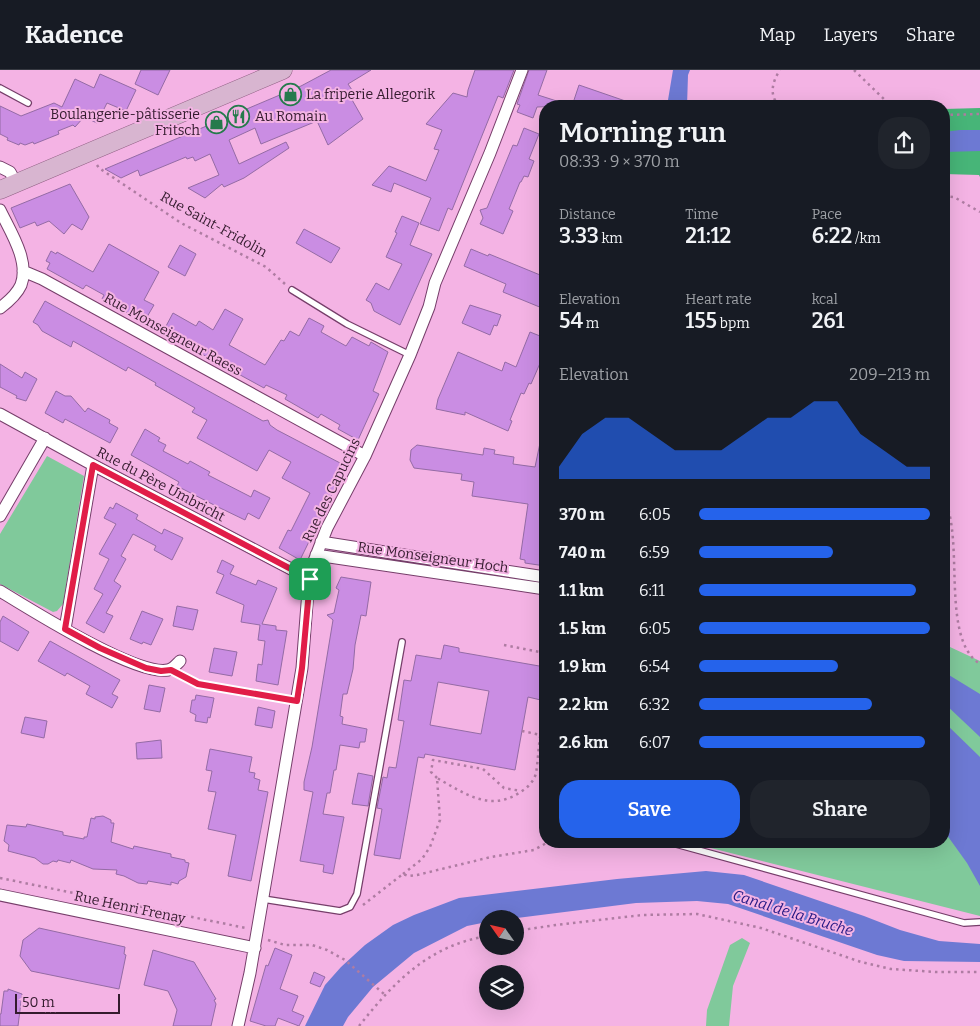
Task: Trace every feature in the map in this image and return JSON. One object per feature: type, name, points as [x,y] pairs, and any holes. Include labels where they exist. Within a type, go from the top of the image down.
[{"type":"main road","points":[[8,187],[283,70]]},
{"type":"street","name":"Rue des Capucins","points":[[238,1026],[255,948],[297,701],[310,579],[316,556],[321,542],[365,456],[410,356],[429,307],[435,283],[490,153],[522,70]]},
{"type":"street","points":[[0,166],[10,172],[8,187]]},
{"type":"street","points":[[0,210],[20,255],[23,271],[20,286],[14,295],[0,308]]},
{"type":"street","name":"Rue Monseigneur Raess","points":[[23,271],[42,279],[365,456]]},
{"type":"street","name":"Rue du Père Umbricht","points":[[0,414],[310,579]]},
{"type":"street","points":[[0,516],[45,438]]},
{"type":"street","points":[[65,629],[93,465]]},
{"type":"street","name":"Rue Monseigneur Hoch","points":[[321,542],[539,576]]},
{"type":"street","name":"Rue Monseigneur Hoch","points":[[316,556],[539,588]]},
{"type":"street","points":[[0,591],[100,648],[146,668],[161,671],[171,670],[180,661]]},
{"type":"street","name":"Rue Henri Frenay","points":[[0,895],[255,948]]},
{"type":"lane","points":[[0,88],[28,103]]},
{"type":"lane","points":[[292,290],[347,324],[410,356]]},
{"type":"lane","points":[[263,899],[340,911],[350,907],[357,894],[402,642]]},
{"type":"lane","points":[[691,848],[964,923],[980,922]]},
{"type":"path","points":[[774,100],[772,91],[775,78],[780,70]]},
{"type":"path","points":[[854,70],[885,100]]},
{"type":"path","points":[[950,115],[980,114]]},
{"type":"path","name":"Rue Saint-Fridolin","points":[[91,152],[98,168],[181,223],[266,267],[292,290]]},
{"type":"path","points":[[950,197],[980,212]]},
{"type":"path","points":[[950,516],[958,623],[967,653],[980,664]]},
{"type":"path","points":[[504,645],[539,652]]},
{"type":"path","points":[[171,670],[198,684],[297,701]]},
{"type":"path","points":[[522,731],[539,734]]},
{"type":"path","points":[[522,791],[504,788],[483,769],[433,760],[431,772],[437,778],[470,796],[497,802],[510,799],[522,791],[533,780],[539,750]]},
{"type":"path","points":[[350,907],[360,907],[422,859],[430,848],[440,820],[437,778]]},
{"type":"path","points":[[403,874],[408,876],[417,875],[491,857],[534,850],[539,847]]},
{"type":"path","points":[[0,878],[244,927],[272,941],[285,945],[312,945],[327,950],[345,960],[384,994]]},
{"type":"path","points":[[524,929],[556,924],[643,915],[697,914],[761,928],[861,962],[891,968],[936,972],[980,972]]},
{"type":"path","points":[[359,1026],[384,994],[400,979],[432,957],[462,942],[479,938]]},
{"type":"green space","points":[[980,108],[980,177],[979,175],[950,174],[950,109]]},
{"type":"green space","points":[[47,456],[84,476],[63,604],[57,611],[53,612],[0,584],[0,534]]},
{"type":"green space","points":[[950,647],[980,661],[980,916],[711,848],[950,848]]},
{"type":"green space","points":[[742,938],[750,943],[733,986],[729,1026],[706,1026],[707,1010],[730,945]]},
{"type":"water","points":[[673,70],[690,70],[688,75],[687,100],[668,100]]},
{"type":"water","points":[[980,130],[980,151],[950,152],[950,131]]},
{"type":"water","points":[[950,676],[980,694],[980,737],[950,709]]},
{"type":"water","points":[[950,728],[980,757],[980,886],[967,863],[950,839]]},
{"type":"water","name":"Canal de la Bruche","points":[[706,871],[744,875],[900,930],[939,941],[980,944],[980,962],[904,961],[877,955],[728,904],[697,901],[636,903],[524,917],[524,910],[479,910],[479,924],[467,926],[414,953],[373,987],[348,1017],[343,1026],[305,1026],[325,985],[341,967],[365,945],[393,925],[414,915],[459,898],[617,879]]},
{"type":"building","points":[[141,70],[170,70],[158,95],[135,84]]},
{"type":"building","points":[[331,70],[371,70],[348,84],[356,96],[351,98],[363,119],[328,145],[317,121],[261,144],[255,128],[229,140],[239,164],[286,142],[289,148],[244,178],[224,187],[222,184],[205,198],[188,188],[219,175],[210,154],[195,161],[193,157],[187,159],[186,157],[140,176],[138,170],[121,178],[105,169],[301,86]]},
{"type":"building","points":[[475,70],[514,70],[503,98],[498,96],[452,210],[448,208],[439,231],[420,224],[431,198],[394,183],[391,192],[372,185],[389,166],[426,181],[439,150],[434,149],[442,130],[426,124],[453,93],[467,97]]},
{"type":"building","points":[[529,70],[547,70],[538,95],[554,100],[539,100],[539,107],[537,107],[533,118],[517,112],[520,105],[517,104]]},
{"type":"building","points":[[100,74],[136,90],[126,111],[107,103],[97,123],[84,117],[75,127],[73,125],[58,131],[59,134],[34,144],[33,142],[25,145],[20,143],[19,145],[7,140],[8,138],[0,134],[0,106],[21,116],[54,103],[62,107],[75,79],[94,88]]},
{"type":"building","points":[[579,85],[622,100],[574,100]]},
{"type":"building","points":[[524,128],[539,134],[529,159],[534,161],[528,177],[524,176],[520,182],[509,209],[513,211],[503,234],[480,224],[483,218],[480,210],[487,208],[513,145],[517,146]]},
{"type":"building","points":[[70,184],[89,217],[82,230],[72,224],[64,234],[49,221],[37,226],[35,222],[20,228],[11,208]]},
{"type":"building","points":[[402,216],[419,223],[410,245],[432,254],[400,325],[374,311],[371,303],[366,300],[376,283],[389,290],[402,264],[386,257],[397,233],[395,232]]},
{"type":"building","points":[[304,229],[340,248],[331,263],[296,243]]},
{"type":"building","points":[[109,244],[159,272],[144,300],[154,305],[144,322],[102,299],[104,295],[86,285],[83,289],[47,269],[50,263],[46,261],[51,251],[56,254],[57,252],[93,272]]},
{"type":"building","points":[[180,245],[196,254],[185,276],[168,267]]},
{"type":"building","points":[[471,249],[488,256],[489,254],[539,275],[539,307],[503,292],[506,284],[464,266]]},
{"type":"building","points":[[45,301],[263,421],[268,420],[270,425],[277,430],[342,464],[344,470],[300,560],[279,548],[288,530],[291,531],[310,493],[282,478],[291,462],[269,450],[257,471],[197,438],[207,420],[192,412],[195,408],[128,367],[126,371],[73,341],[71,347],[42,331],[33,322]]},
{"type":"building","points":[[470,305],[501,315],[497,326],[494,325],[490,335],[462,323]]},
{"type":"building","points":[[225,309],[243,319],[229,345],[265,365],[281,340],[284,341],[290,331],[299,336],[309,318],[324,326],[321,332],[346,346],[352,337],[369,346],[371,342],[388,352],[373,391],[379,394],[358,440],[338,429],[340,425],[321,414],[318,418],[285,399],[287,395],[266,385],[264,388],[167,335],[170,330],[165,328],[173,313],[196,326],[199,321],[213,330]]},
{"type":"building","points":[[530,332],[539,336],[539,366],[531,384],[529,383],[524,394],[521,393],[510,420],[512,421],[508,431],[465,412],[465,415],[436,409],[438,399],[458,352],[502,371],[505,362],[516,367]]},
{"type":"building","points":[[0,364],[22,378],[25,372],[37,379],[26,401],[16,398],[17,396],[0,387]]},
{"type":"building","points":[[56,391],[65,396],[71,396],[85,412],[88,408],[110,420],[109,423],[118,428],[110,443],[65,419],[63,423],[45,413]]},
{"type":"building","points":[[145,429],[160,438],[158,441],[166,445],[163,451],[188,464],[190,461],[210,472],[208,475],[251,497],[254,490],[270,498],[259,519],[248,513],[245,520],[218,507],[177,486],[179,482],[131,455]]},
{"type":"building","points":[[417,445],[483,455],[484,448],[495,450],[494,454],[514,457],[513,464],[535,467],[539,448],[539,565],[525,563],[525,560],[520,559],[528,504],[472,496],[474,482],[461,480],[462,474],[414,468],[410,460],[411,450]]},
{"type":"building","points":[[116,503],[138,515],[136,519],[162,534],[164,529],[183,538],[172,560],[154,550],[156,546],[133,534],[121,556],[126,559],[114,581],[121,586],[106,613],[113,616],[104,633],[86,623],[103,594],[94,589],[109,559],[99,554],[116,524],[104,518],[110,507],[113,509]]},
{"type":"building","points":[[222,560],[234,566],[230,574],[256,585],[258,580],[277,588],[262,624],[276,626],[276,630],[287,631],[278,685],[256,681],[258,664],[262,665],[265,641],[258,640],[260,625],[241,622],[244,605],[216,593],[224,575],[217,572]]},
{"type":"building","points":[[341,577],[371,582],[366,616],[361,615],[355,645],[353,669],[347,694],[343,694],[340,716],[343,717],[342,724],[367,729],[365,742],[360,742],[359,748],[340,745],[336,770],[334,770],[330,793],[327,793],[323,814],[344,817],[333,874],[323,872],[324,865],[300,861],[313,792],[304,790],[304,782],[312,747],[333,620],[327,615],[334,613],[339,590],[336,588]]},
{"type":"building","points":[[177,606],[198,610],[193,630],[173,626]]},
{"type":"building","points":[[142,611],[163,619],[151,645],[143,642],[142,644],[130,639]]},
{"type":"building","points":[[3,616],[29,632],[18,651],[0,641],[0,622]]},
{"type":"building","points":[[50,641],[120,680],[112,694],[118,697],[112,708],[86,694],[90,686],[67,673],[65,676],[38,661]]},
{"type":"building","points":[[444,645],[459,648],[459,652],[539,666],[539,700],[528,697],[515,770],[425,754],[424,758],[418,757],[400,859],[374,855],[382,809],[377,808],[383,777],[387,778],[389,767],[396,768],[404,721],[398,720],[404,680],[411,681],[416,655],[441,659]],"holes":[[[438,682],[489,691],[481,734],[430,725]]]},
{"type":"building","points":[[214,648],[237,652],[232,676],[209,672]]},
{"type":"building","points":[[149,685],[165,688],[160,712],[144,709]]},
{"type":"building","points":[[196,695],[214,698],[210,718],[208,717],[207,723],[195,721],[196,715],[190,712],[192,700],[195,700]]},
{"type":"building","points":[[258,707],[275,711],[272,728],[255,725]]},
{"type":"building","points":[[25,717],[47,721],[44,738],[21,733]]},
{"type":"building","points":[[161,740],[162,758],[137,759],[136,743]]},
{"type":"building","points":[[210,749],[252,757],[249,772],[255,773],[254,778],[260,780],[258,790],[268,792],[251,881],[228,876],[236,835],[208,829],[216,792],[208,791],[212,771],[206,770]]},
{"type":"building","points":[[358,773],[373,776],[368,806],[352,804]]},
{"type":"building","points":[[103,816],[111,820],[111,823],[114,823],[111,842],[133,849],[134,846],[171,854],[171,857],[185,860],[185,862],[189,863],[186,877],[179,881],[178,884],[171,882],[171,885],[148,881],[147,884],[138,883],[116,874],[117,870],[93,869],[71,860],[70,863],[58,860],[57,862],[53,861],[43,864],[35,858],[8,851],[9,845],[4,841],[7,825],[26,827],[27,824],[84,839],[84,837],[87,837],[91,818],[95,819],[95,817]]},
{"type":"building","points":[[39,928],[125,947],[124,954],[126,955],[119,989],[31,971],[20,956],[23,940]]},
{"type":"building","points":[[275,948],[292,955],[280,989],[298,996],[292,1011],[304,1016],[299,1026],[278,1018],[275,1026],[266,1026],[250,1021],[266,965],[268,966]]},
{"type":"building","points":[[153,950],[194,962],[216,999],[214,1000],[216,1004],[211,1026],[173,1026],[177,1010],[168,991],[144,985]]},
{"type":"building","points":[[314,972],[325,977],[320,987],[310,983]]},
{"type":"building","points":[[8,989],[22,994],[18,1026],[0,1026],[4,991],[8,991]]},
{"type":"place","name":"La friperie Allegorik","points":[[290,94]]},
{"type":"place","name":"Au Romain","points":[[239,116]]},
{"type":"place","name":"Boulangerie-pâtisserie Fritsch","points":[[216,122]]},
{"type":"route","points":[[93,465],[310,579],[297,701],[198,684],[171,670],[161,671],[146,668],[100,648],[65,629],[93,465]]}]
